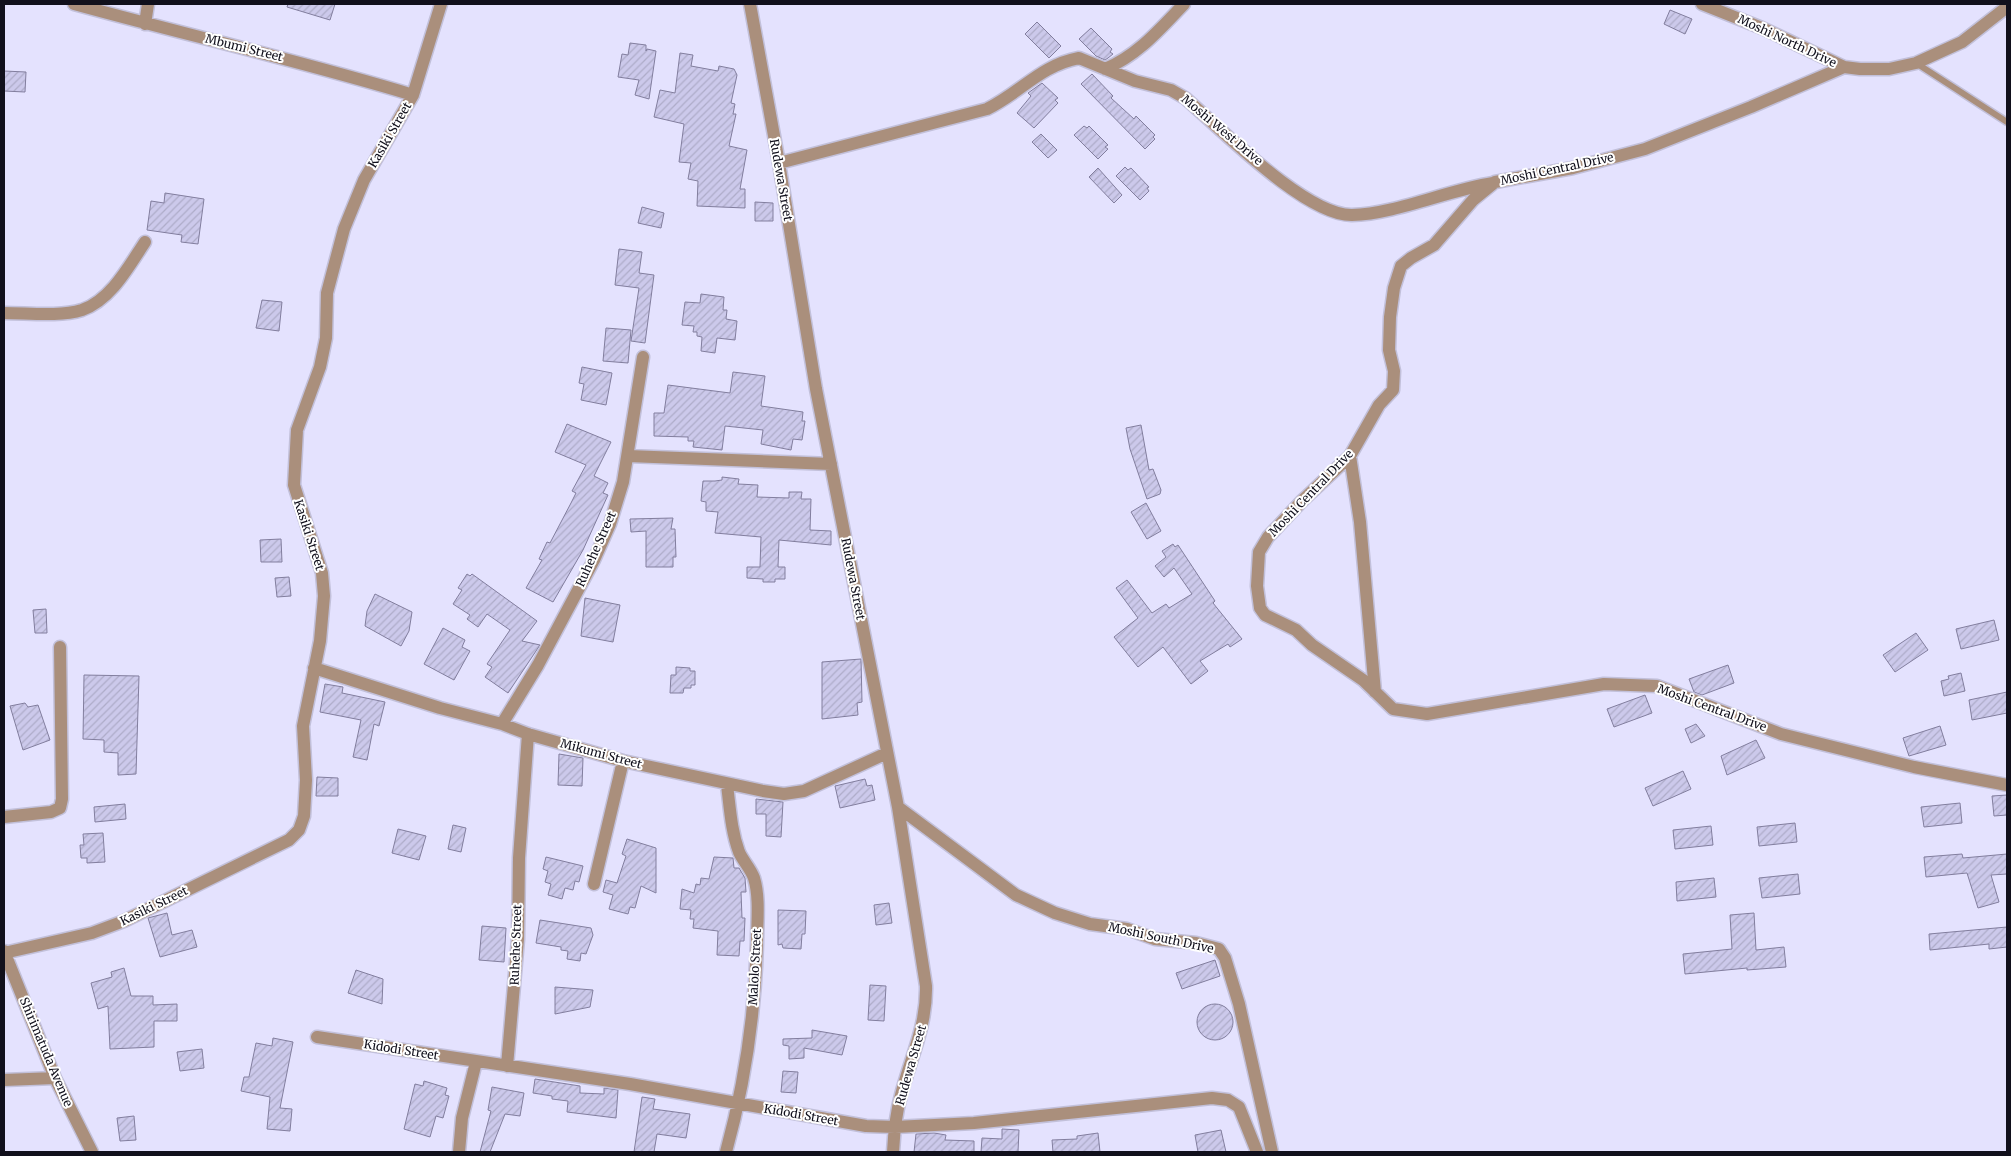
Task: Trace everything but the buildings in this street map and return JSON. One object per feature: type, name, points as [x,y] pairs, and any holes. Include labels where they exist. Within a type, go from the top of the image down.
[{"type":"street","name":"Mbumi Street","points":[[74,4],[145,24],[236,45],[413,94]]},
{"type":"street","points":[[145,24],[148,4]]},
{"type":"street","name":"Kasiki Street","points":[[4,952],[92,932],[124,921],[289,840],[300,830],[304,816],[306,780],[303,726],[320,641],[324,596],[322,573],[294,485],[297,430],[320,367],[326,338],[327,293],[344,229],[364,180],[413,94],[425,64],[441,4]]},
{"type":"street","name":"Rudewa Street","points":[[750,4],[779,163],[816,389],[888,753],[915,905],[927,1005],[923,1027],[901,1096],[895,1127],[893,1152]]},
{"type":"street","points":[[1105,70],[1125,60],[1144,46],[1184,4]]},
{"type":"street","name":"Moshi North Drive","points":[[1702,4],[1762,28],[1844,66],[1860,69],[1889,69],[1916,63],[1962,42],[2007,7]]},
{"type":"street","name":"Moshi West Drive","points":[[779,163],[987,109],[1008,99],[1030,79],[1070,60],[1080,58],[1135,81],[1171,90],[1185,98],[1282,181],[1319,206],[1335,212],[1351,215],[1381,211],[1468,187],[1495,182]]},
{"type":"street","name":"Moshi Central Drive","points":[[1844,66],[1751,107],[1645,149],[1573,168],[1495,182],[1473,200],[1434,245],[1401,266],[1397,274],[1390,317],[1389,342],[1394,371],[1393,390],[1379,405],[1350,456],[1324,478],[1268,537],[1258,552],[1257,586],[1260,608],[1265,615],[1296,630],[1312,646],[1363,680],[1393,709],[1428,714],[1604,684],[1657,686],[1685,699],[1781,734],[1914,767],[2007,785]]},
{"type":"street","points":[[4,313],[80,310],[95,304],[128,268],[145,242]]},
{"type":"street","name":"Ruhehe Street","points":[[502,724],[538,666],[594,560],[610,524],[623,482],[644,357]]},
{"type":"street","points":[[628,456],[831,464]]},
{"type":"street","points":[[1350,456],[1360,522],[1375,692]]},
{"type":"street","points":[[4,817],[51,812],[60,808],[62,799],[60,647]]},
{"type":"street","name":"Mikumi Street","points":[[314,668],[440,708],[502,724],[528,734],[623,761],[727,785],[784,794],[804,791],[888,753]]},
{"type":"street","name":"Ruhehe Street","points":[[507,1066],[518,939],[519,858],[528,734]]},
{"type":"street","points":[[594,884],[623,761]]},
{"type":"street","name":"Malolo Street","points":[[726,1152],[739,1104],[756,985],[758,912],[754,878],[740,854],[732,828],[727,785]]},
{"type":"street","name":"Moshi South Drive","points":[[898,807],[1016,895],[1055,913],[1090,924],[1127,929],[1155,939],[1196,943],[1219,949],[1224,958],[1239,1004],[1272,1152]]},
{"type":"street","name":"Shirimatuda Avenue","points":[[4,952],[55,1078],[92,1152]]},
{"type":"street","name":"Kidodi Street","points":[[317,1037],[739,1104],[823,1120],[895,1127],[1058,1116],[1212,1098],[1228,1100],[1239,1107],[1256,1152]]},
{"type":"street","points":[[459,1152],[462,1118],[476,1062]]},
{"type":"street","points":[[4,1080],[55,1078]]},
{"type":"lane","points":[[1916,63],[2007,122]]}]
